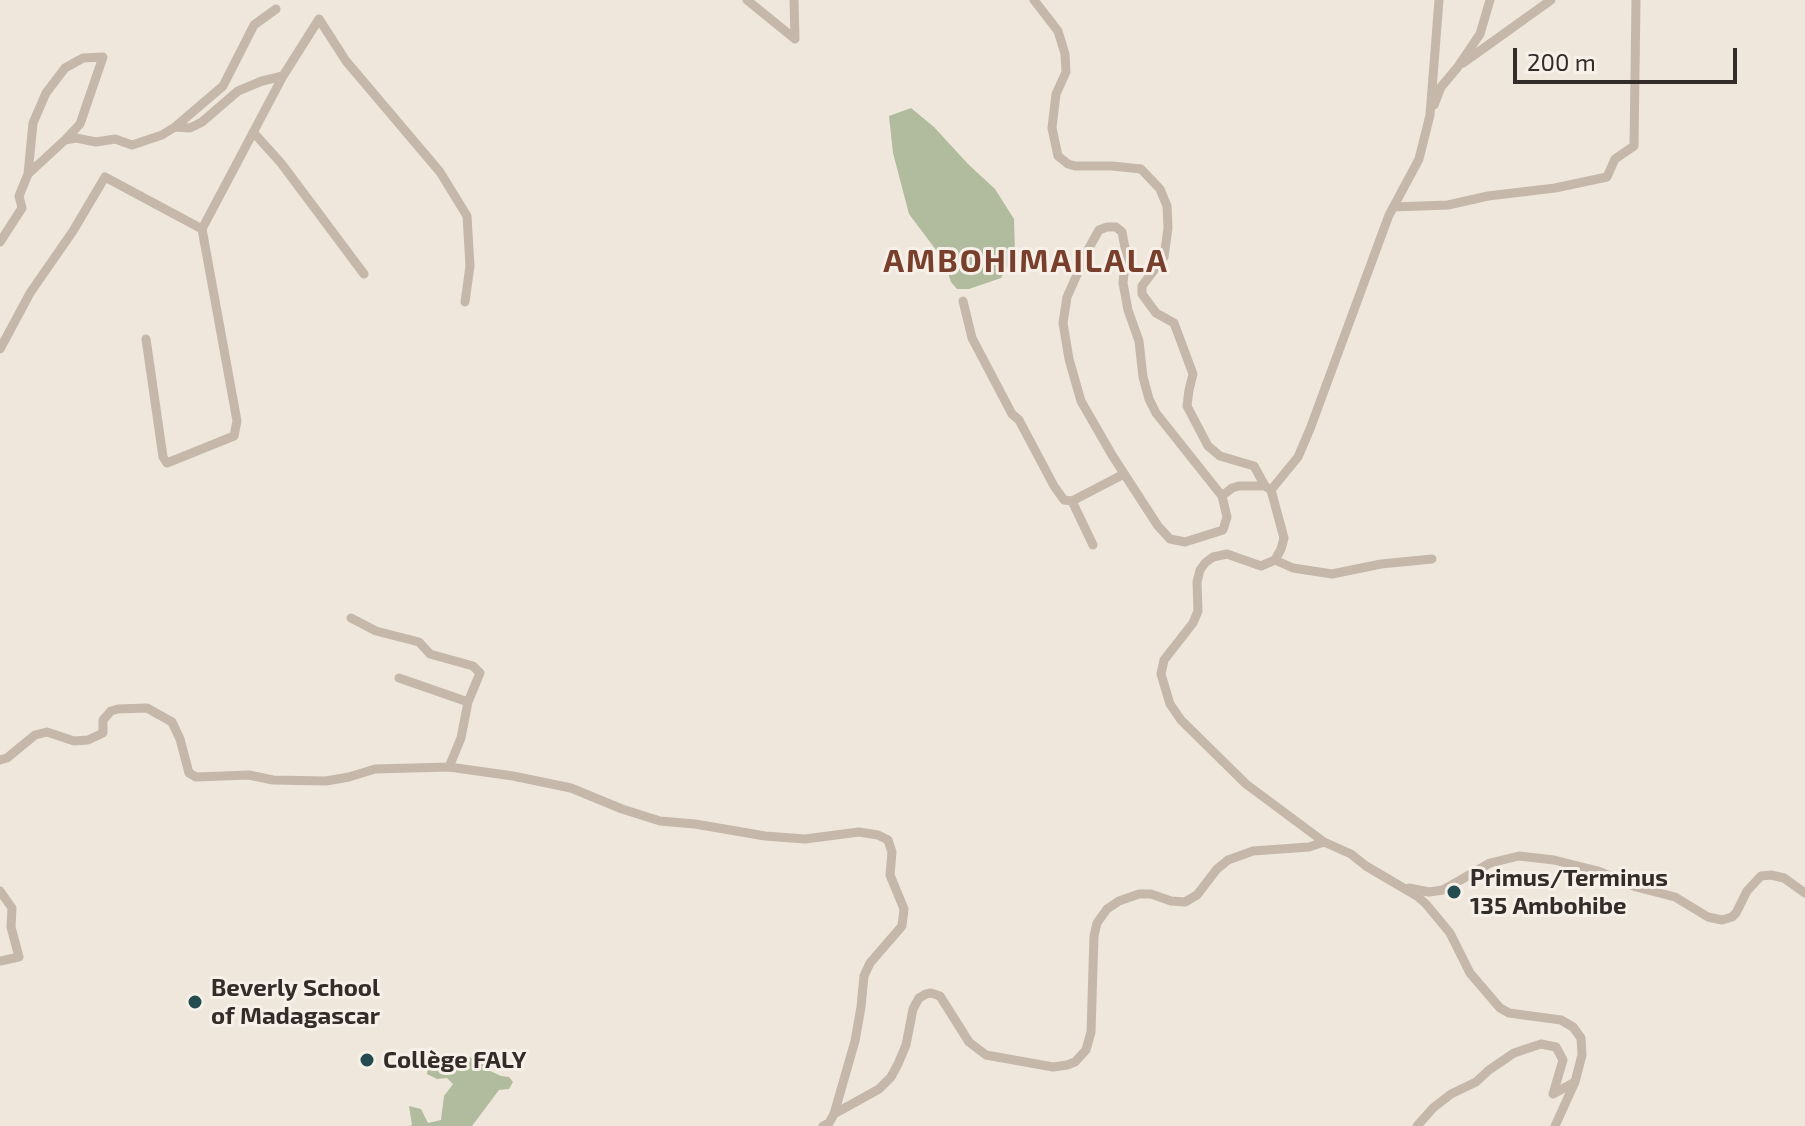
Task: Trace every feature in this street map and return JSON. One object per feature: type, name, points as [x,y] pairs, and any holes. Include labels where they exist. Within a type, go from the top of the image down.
[{"type":"street","points":[[747,0],[795,39],[794,0]]},
{"type":"street","points":[[1034,0],[1058,31],[1065,54],[1066,72],[1056,94],[1052,128],[1058,156],[1075,166],[1141,169],[1160,189],[1167,206],[1164,257],[1142,286],[1142,294],[1156,313],[1174,323],[1193,374],[1187,406],[1208,446],[1220,456],[1254,466],[1268,488],[1284,538],[1275,560],[1261,566],[1227,554],[1213,557],[1200,570],[1197,582],[1198,611],[1193,623],[1164,660],[1161,674],[1170,704],[1181,720],[1246,784],[1324,842],[1351,854],[1426,904],[1442,921],[1470,973],[1500,1008],[1509,1013],[1561,1020],[1573,1027],[1581,1038],[1582,1055],[1575,1082],[1555,1126]]},
{"type":"street","points":[[1430,115],[1439,0]]},
{"type":"street","points":[[1222,496],[1239,486],[1268,488],[1298,457],[1393,207],[1419,159],[1441,87],[1480,34],[1490,0]]},
{"type":"street","points":[[1457,68],[1551,0]]},
{"type":"street","points":[[1393,207],[1448,205],[1607,177],[1615,159],[1634,146],[1636,0]]},
{"type":"street","points":[[65,140],[76,138],[96,142],[115,139],[132,145],[175,127],[223,86],[254,25],[276,9]]},
{"type":"street","points":[[146,339],[163,457],[167,463],[234,436],[237,421],[202,229],[283,76],[319,19],[346,61],[440,172],[467,216],[470,266],[465,302]]},
{"type":"street","points":[[0,242],[22,208],[19,196],[28,174],[33,123],[46,93],[65,68],[83,58],[103,57],[80,124],[28,174]]},
{"type":"street","points":[[175,127],[190,128],[202,122],[238,91],[283,76]]},
{"type":"street","points":[[253,132],[281,163],[364,274]]},
{"type":"street","points":[[0,349],[30,293],[73,231],[105,177],[202,229]]},
{"type":"street","points":[[1116,227],[1122,232],[1126,253],[1123,283],[1139,341],[1149,399],[1156,413],[1222,496],[1227,517],[1223,530],[1185,542],[1170,539],[1124,474],[1081,401],[1063,323],[1067,297],[1099,230],[1116,227]]},
{"type":"street","points":[[963,301],[972,338],[1012,414],[1019,420],[1064,500],[1072,501],[1124,474]]},
{"type":"street","points":[[1072,501],[1093,545]]},
{"type":"street","points":[[1275,560],[1293,568],[1332,574],[1381,564],[1432,559]]},
{"type":"street","points":[[351,618],[376,631],[419,642],[430,654],[473,666],[480,673],[449,767]]},
{"type":"street","points":[[399,678],[468,702]]},
{"type":"street","points":[[0,760],[7,758],[35,735],[47,732],[74,741],[88,740],[103,733],[103,720],[111,711],[147,708],[172,722],[189,773],[196,777],[249,775],[273,780],[326,781],[375,769],[449,767],[571,788],[660,821],[805,839],[859,832],[878,835],[888,840],[892,852],[890,875],[904,909],[902,926],[870,963],[864,976],[855,1041],[834,1114],[823,1126]]},
{"type":"street","points":[[834,1114],[879,1089],[891,1077],[906,1045],[913,1009],[919,998],[926,994],[940,996],[969,1042],[986,1055],[1053,1067],[1075,1062],[1086,1050],[1091,1032],[1094,936],[1097,923],[1107,909],[1139,894],[1185,902],[1197,895],[1228,860],[1253,851],[1309,847],[1324,842]]},
{"type":"street","points":[[1402,886],[1429,892],[1443,890],[1490,863],[1519,856],[1554,860],[1598,871],[1636,887],[1675,897],[1708,917],[1722,920],[1736,913],[1747,891],[1761,876],[1784,878],[1805,893]]},
{"type":"street","points":[[0,891],[12,908],[11,927],[19,957],[0,961]]},
{"type":"street","points":[[1417,1126],[1451,1094],[1476,1082],[1514,1053],[1541,1044],[1556,1047],[1563,1060],[1553,1094],[1575,1082]]},
{"type":"green space","points":[[911,108],[995,189],[1014,219],[1015,254],[1001,278],[969,289],[957,289],[936,250],[909,214],[893,153],[889,116]]},
{"type":"green space","points":[[452,1057],[482,1061],[488,1070],[509,1077],[513,1082],[509,1089],[499,1090],[472,1126],[409,1126],[412,1125],[409,1106],[421,1109],[428,1123],[441,1120],[444,1096],[453,1084],[447,1078],[437,1079],[427,1074],[428,1066]]},
{"type":"place","name":"Primus/Terminus 135 Ambohibe","points":[[1454,892]]},
{"type":"place","name":"Beverly School of Madagascar","points":[[195,1002]]},
{"type":"place","name":"Collège FALY","points":[[367,1060]]},
{"type":"district","name":"AMBOHIMAILALA","points":[[1026,261]]}]
